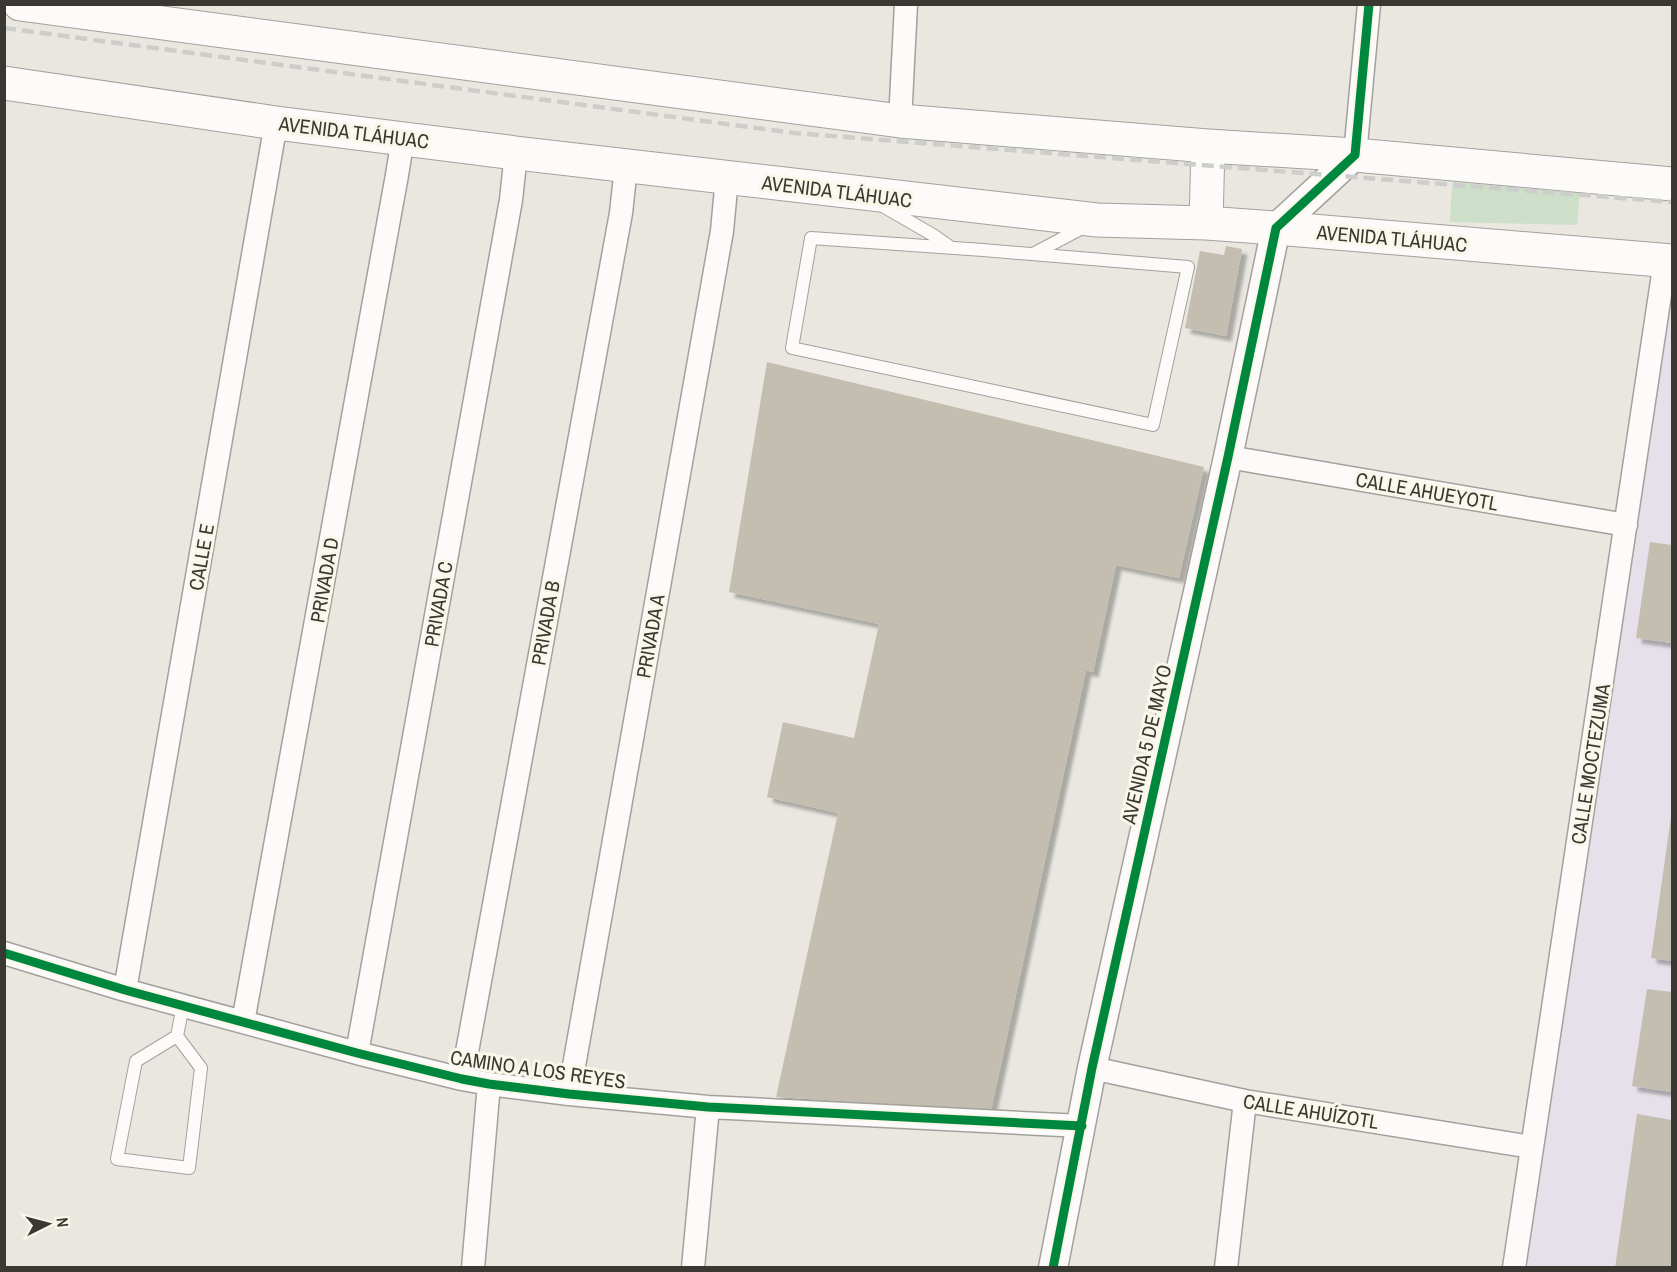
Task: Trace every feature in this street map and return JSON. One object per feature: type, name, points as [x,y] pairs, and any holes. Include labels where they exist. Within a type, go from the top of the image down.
[{"type":"main road","points":[[20,4],[900,121],[1208,146],[1355,155],[1672,184]]},
{"type":"main road","name":"AVENIDA TLÁHUAC","points":[[4,83],[276,123],[626,167],[1097,220],[1206,223],[1276,228],[1669,261]]},
{"type":"main road","points":[[1206,223],[1208,146]]},
{"type":"street","points":[[900,121],[906,4]]},
{"type":"street","points":[[1276,228],[1355,155],[1369,4]]},
{"type":"street","name":"CALLE E","points":[[125,990],[276,123]]},
{"type":"street","name":"PRIVADA D","points":[[243,1022],[403,138]]},
{"type":"street","name":"PRIVADA C","points":[[357,1053],[511,200],[516,153]]},
{"type":"street","name":"PRIVADA B","points":[[462,1079],[616,236],[626,167]]},
{"type":"street","name":"PRIVADA A","points":[[569,1094],[722,231],[727,178]]},
{"type":"street","name":"AVENIDA 5 DE MAYO","points":[[1053,1268],[1092,1068],[1228,458],[1276,228]]},
{"type":"street","name":"CALLE MOCTEZUMA","points":[[1514,1268],[1626,525],[1669,261]]},
{"type":"street","name":"CALLE AHUEYOTL","points":[[1228,458],[1626,525]]},
{"type":"street","name":"CAMINO A LOS REYES","points":[[4,953],[125,990],[357,1053],[489,1084],[708,1107],[1082,1126]]},
{"type":"street","name":"CALLE AHUÍZOTL","points":[[1092,1068],[1245,1101],[1532,1147]]},
{"type":"street","points":[[473,1268],[489,1084]]},
{"type":"street","points":[[1226,1268],[1245,1101]]},
{"type":"street","points":[[693,1268],[708,1107]]},
{"type":"lane","points":[[859,193],[950,247]]},
{"type":"lane","points":[[1032,254],[1097,220]]},
{"type":"lane","points":[[811,238],[1032,254],[1188,267],[1153,425],[792,348],[811,238]]},
{"type":"lane","points":[[177,1036],[201,1068],[189,1168],[117,1159],[136,1061],[177,1036],[183,1006]]},
{"type":"shaded area","points":[[1672,261],[1672,1267],[1514,1268]]},
{"type":"green space","points":[[1453,182],[1580,193],[1577,225],[1450,222]]},
{"type":"building","points":[[1226,246],[1242,249],[1226,336],[1185,328],[1200,251],[1224,255]]},
{"type":"building","points":[[767,362],[1204,467],[1179,578],[1116,565],[1093,672],[1086,670],[991,1110],[776,1097],[838,813],[767,797],[783,722],[854,738],[879,624],[729,592]]},
{"type":"building","points":[[1650,542],[1672,545],[1672,643],[1636,638]]},
{"type":"building","points":[[1672,818],[1672,961],[1651,958]]},
{"type":"building","points":[[1647,989],[1672,992],[1672,1092],[1632,1086]]},
{"type":"building","points":[[1637,1114],[1672,1120],[1672,1268],[1615,1268]]},
{"type":"railway","points":[[4,28],[794,133],[1672,202]]},
{"type":"cycle path","points":[[1053,1268],[1092,1068],[1228,457],[1276,228],[1355,155],[1369,4]]},
{"type":"cycle path","points":[[4,953],[125,990],[357,1053],[489,1084],[708,1107],[1082,1126]]}]
